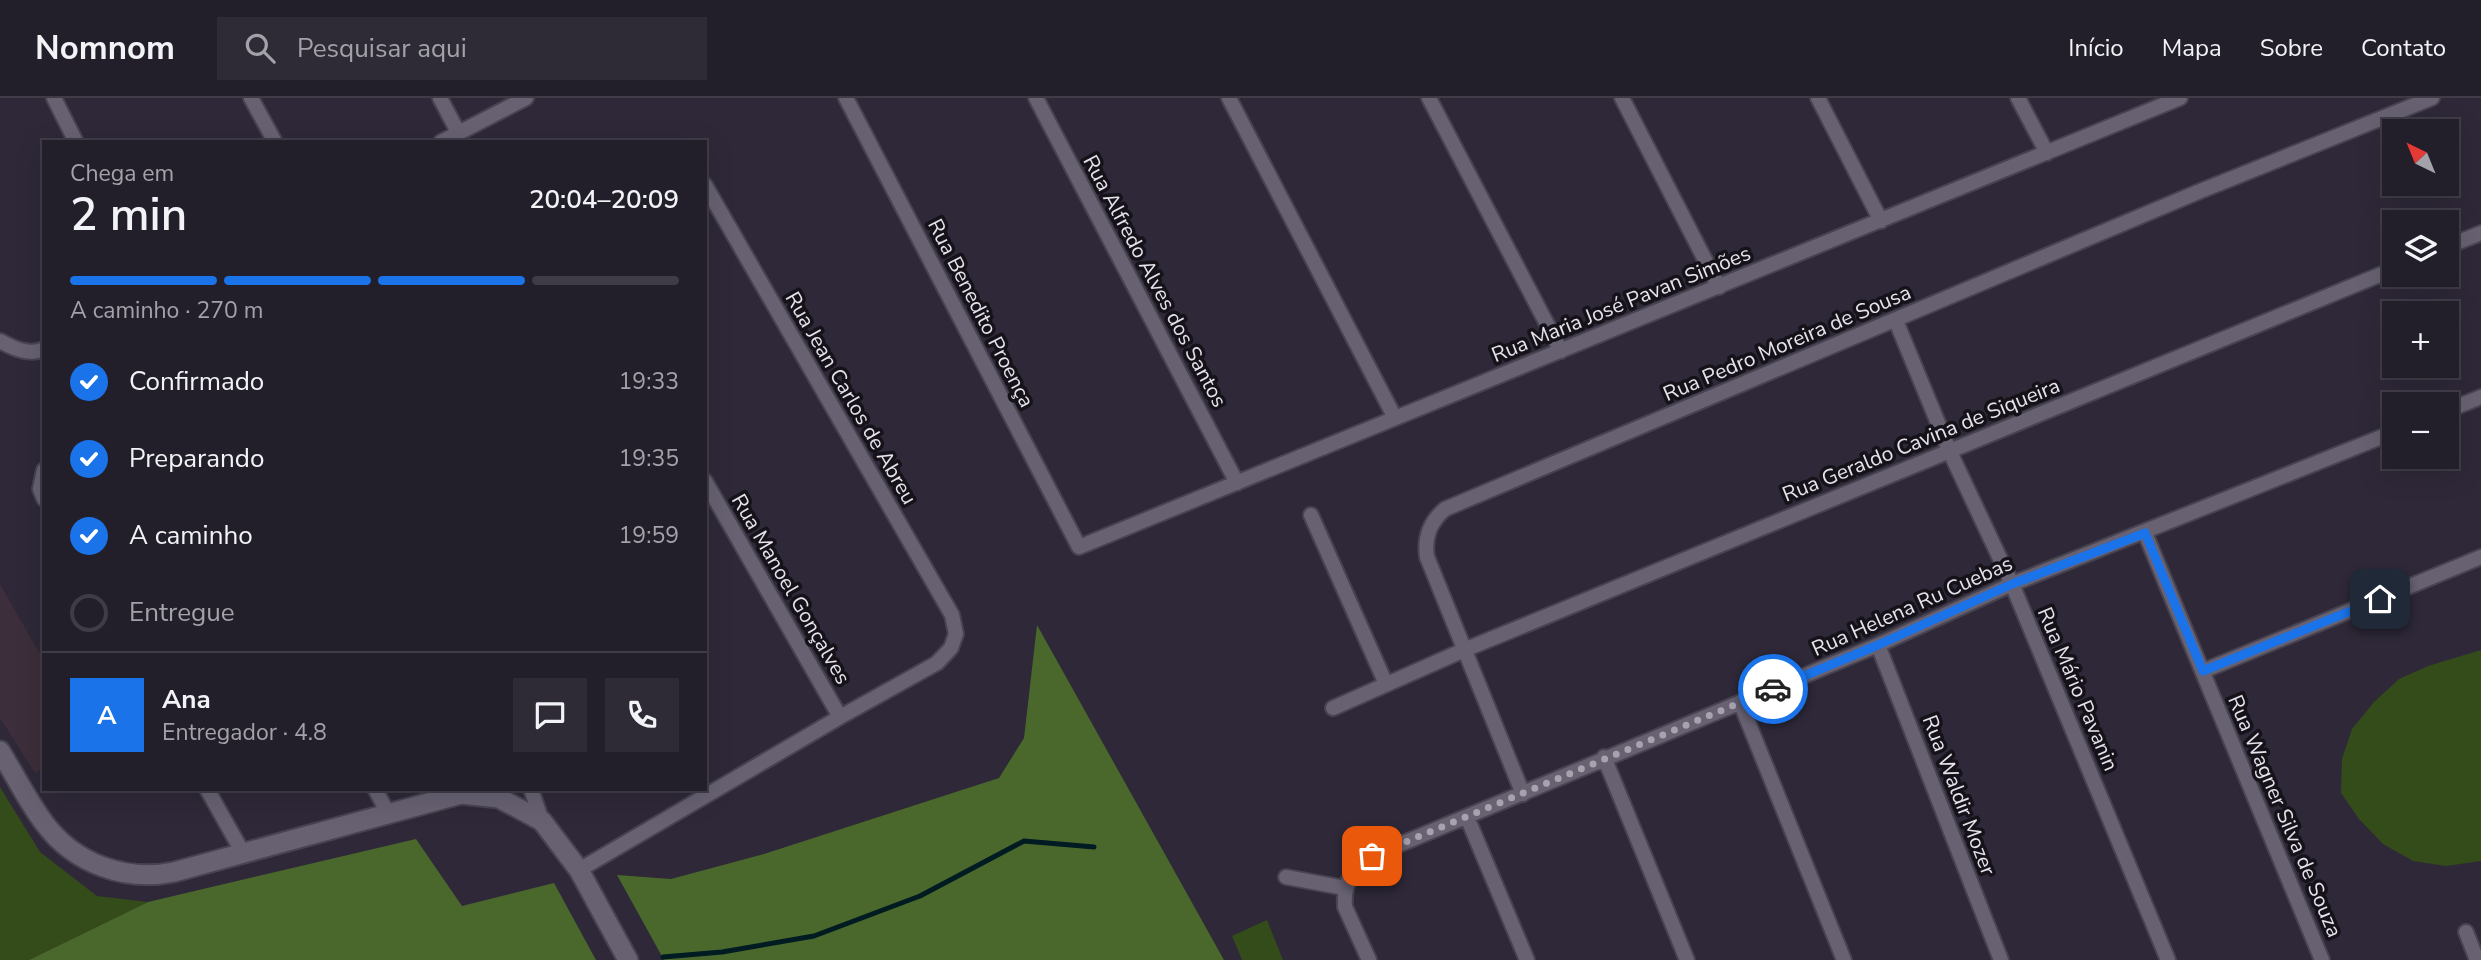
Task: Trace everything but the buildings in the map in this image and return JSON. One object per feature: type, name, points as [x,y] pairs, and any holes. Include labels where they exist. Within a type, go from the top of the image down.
[{"type":"main road","points":[[0,751],[46,825],[62,842],[109,870],[133,875],[158,875],[461,794],[499,797],[542,821],[579,870],[628,960]]},
{"type":"street","points":[[54,98],[75,140]]},
{"type":"street","points":[[251,98],[274,140]]},
{"type":"street","points":[[440,98],[458,132]]},
{"type":"street","points":[[444,140],[526,98]]},
{"type":"street","name":"Rua Benedito Proença","points":[[846,98],[1079,547]]},
{"type":"street","name":"Rua Alfredo Alves dos Santos","points":[[1036,98],[1237,483]]},
{"type":"street","points":[[1229,98],[1395,418]]},
{"type":"street","points":[[1429,98],[1561,351]]},
{"type":"street","points":[[1622,98],[1719,287]]},
{"type":"street","points":[[1818,98],[1881,221]]},
{"type":"street","points":[[2018,98],[2048,153]]},
{"type":"street","name":"Rua Maria José Pavan Simões","points":[[1079,547],[2179,98]]},
{"type":"street","name":"Rua Pedro Moreira de Sousa","points":[[1523,794],[1429,564],[1426,549],[1430,527],[1445,509],[2198,192],[2432,98]]},
{"type":"street","name":"Rua Jean Carlos de Abreu","points":[[707,188],[952,615],[956,634],[951,648],[937,663],[840,717]]},
{"type":"street","points":[[2459,242],[2481,233]]},
{"type":"street","name":"Rua Geraldo Cavina de Siqueira","points":[[1333,708],[1464,650],[2382,274]]},
{"type":"street","name":"Rua Mário Pavanin","points":[[1896,321],[1950,452],[2012,584],[2168,960]]},
{"type":"street","points":[[0,341],[18,349],[37,353],[42,350]]},
{"type":"street","points":[[2459,406],[2481,397]]},
{"type":"street","name":"Rua Helena Ru Cuebas","points":[[1345,887],[1354,870],[1365,860],[1604,757],[1878,645],[2012,584],[2382,437]]},
{"type":"street","name":"Rua Manoel Gonçalves","points":[[707,484],[840,717]]},
{"type":"street","points":[[1311,515],[1386,684]]},
{"type":"street","name":"Rua Wagner Silva de Souza","points":[[2145,533],[2322,960]]},
{"type":"street","points":[[2203,671],[2481,557]]},
{"type":"street","name":"Rua Waldir Mozer","points":[[1878,645],[2001,960]]},
{"type":"street","points":[[1740,702],[1843,960]]},
{"type":"street","points":[[709,785],[840,717]]},
{"type":"street","points":[[1604,757],[1687,960]]},
{"type":"street","points":[[208,791],[243,853]]},
{"type":"street","points":[[376,791],[388,813]]},
{"type":"street","points":[[532,791],[542,821]]},
{"type":"street","points":[[579,870],[700,791]]},
{"type":"street","points":[[1467,817],[1527,960]]},
{"type":"street","points":[[1286,877],[1345,887],[1345,907],[1369,960]]},
{"type":"street","points":[[2466,932],[2477,960]]},
{"type":"shaded area","points":[[0,584],[42,658],[42,769],[35,773],[0,718]]},
{"type":"green space","points":[[1037,625],[1224,960],[664,960],[617,875],[671,879],[764,854],[999,778],[1024,738]]},
{"type":"green space","points":[[2481,650],[2481,861],[2446,866],[2413,861],[2383,844],[2359,819],[2341,793],[2342,759],[2352,729],[2374,702],[2399,679],[2428,666]]},
{"type":"green space","points":[[0,787],[40,852],[97,896],[148,902],[29,960],[0,960]]},
{"type":"green space","points":[[416,839],[462,906],[554,883],[596,960],[29,960],[148,902]]},
{"type":"green space","points":[[1267,920],[1283,960],[1242,960],[1232,936]]},
{"type":"waterway","points":[[663,957],[722,952],[814,936],[920,896],[1024,841],[1094,847]]},
{"type":"way so far","points":[[1372,856],[1523,794],[1604,757],[1773,689]]},
{"type":"route","points":[[1773,689],[2012,584],[2145,533],[2203,671],[2380,599]]}]
